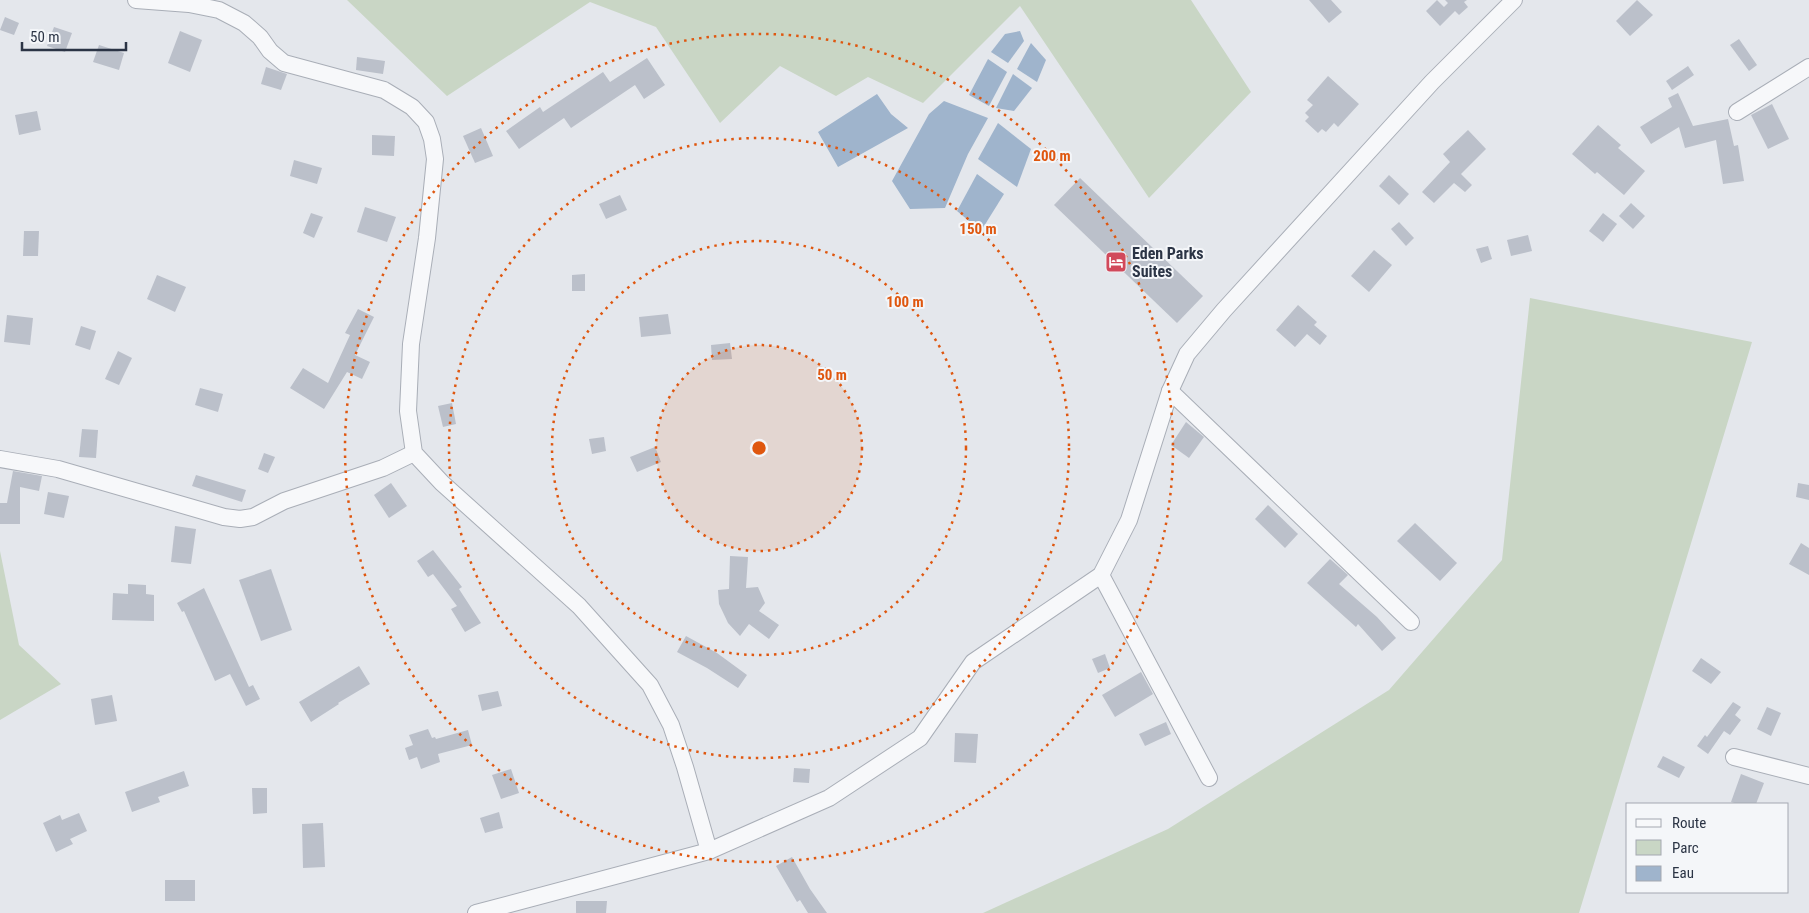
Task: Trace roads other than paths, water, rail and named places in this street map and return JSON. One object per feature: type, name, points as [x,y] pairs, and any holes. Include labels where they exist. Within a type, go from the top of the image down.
[{"type":"street","points":[[136,0],[189,4],[219,10],[244,23],[284,63],[384,90],[412,107],[426,122],[432,139],[435,159],[427,238],[411,344],[408,412],[414,453],[442,483],[578,606],[650,685],[671,725],[685,766],[708,851]]},
{"type":"street","points":[[476,913],[708,851],[829,798],[920,738],[973,662],[1101,575],[1129,520],[1170,391],[1187,354],[1224,310],[1432,82],[1514,0]]},
{"type":"street","points":[[1737,112],[1809,67]]},
{"type":"street","points":[[1170,391],[1411,622]]},
{"type":"street","points":[[0,459],[58,469],[224,517],[240,519],[253,517],[284,501],[383,468],[414,453]]},
{"type":"street","points":[[1101,575],[1209,778]]},
{"type":"street","points":[[1734,757],[1809,776]]},
{"type":"water","points":[[1020,31],[1024,41],[1008,63],[991,52],[1005,34]]},
{"type":"water","points":[[1031,43],[1046,60],[1037,82],[1017,69]]},
{"type":"water","points":[[988,59],[1007,72],[989,106],[969,95]]},
{"type":"water","points":[[1013,74],[1032,88],[1014,111],[996,108]]},
{"type":"water","points":[[877,94],[891,114],[908,128],[838,167],[818,132]]},
{"type":"water","points":[[944,101],[988,118],[968,154],[945,208],[910,209],[892,181],[929,114]]},
{"type":"water","points":[[998,123],[1031,149],[1017,187],[978,159]]},
{"type":"water","points":[[977,174],[1004,194],[981,231],[957,211]]},
{"type":"place","name":"Eden Parks Suites","points":[[1116,262]]}]
